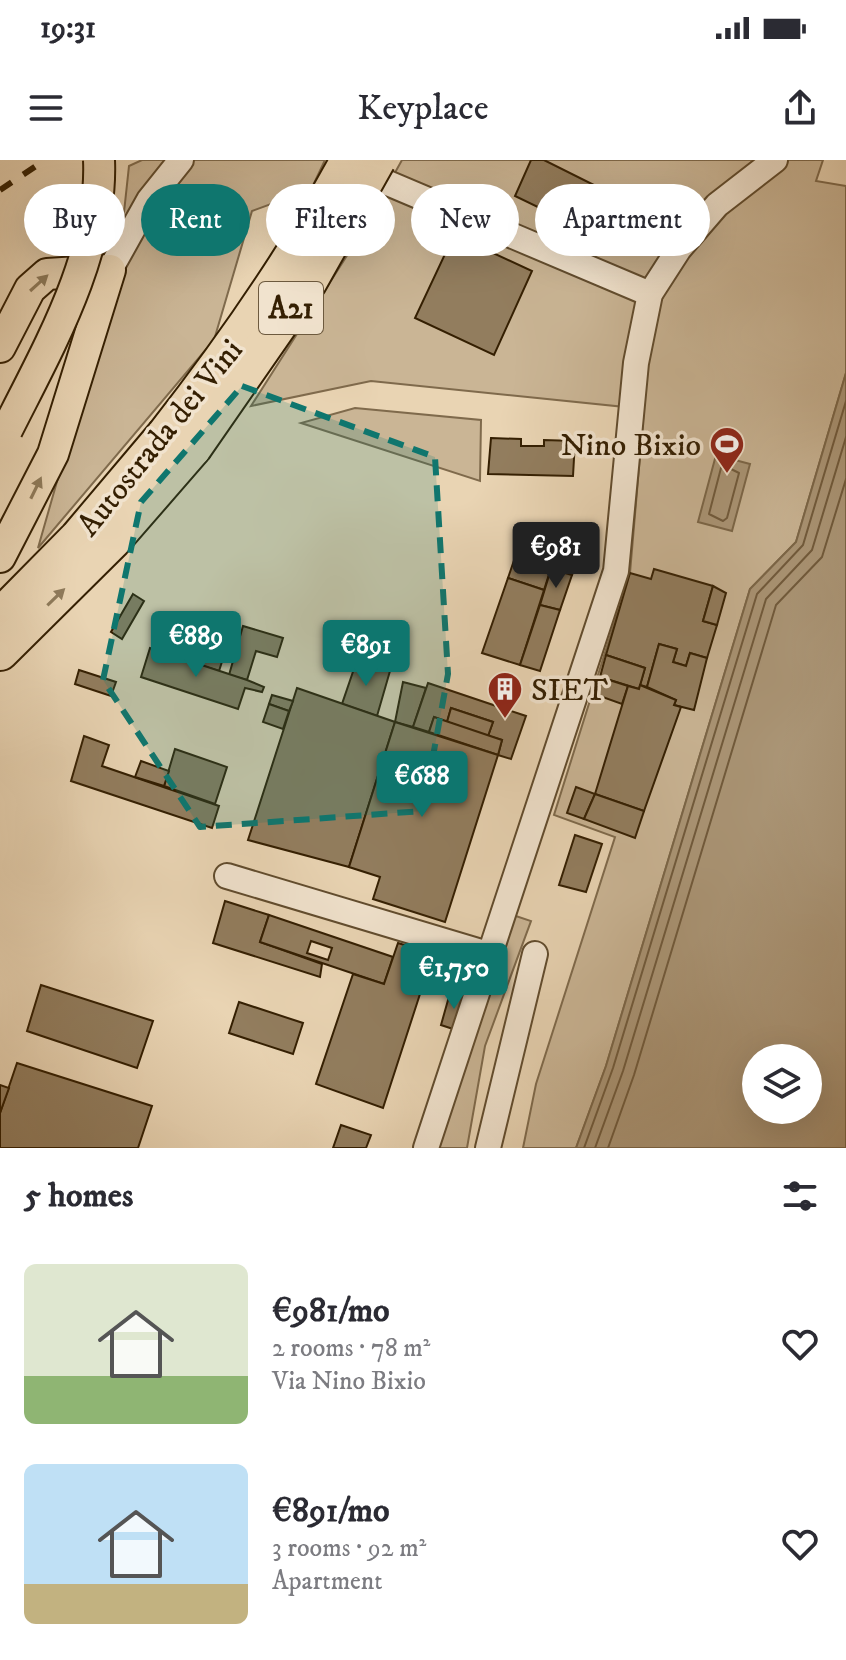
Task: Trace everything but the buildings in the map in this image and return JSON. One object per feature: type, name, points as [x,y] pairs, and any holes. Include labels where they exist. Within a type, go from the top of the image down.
[{"type":"highway","name":"Autostrada dei Vini","points":[[0,617],[125,486],[235,345],[286,270],[349,160]]},
{"type":"highway","name":"Autostrada dei Vini","points":[[0,652],[113,540],[193,448],[309,281],[377,160]]},
{"type":"main road","points":[[0,444],[41,362],[88,245],[96,209],[99,160]]},
{"type":"main road","points":[[0,347],[30,289],[47,274],[110,270],[53,454],[0,557]]},
{"type":"street","points":[[110,270],[149,200],[181,160]]},
{"type":"street","points":[[332,160],[650,294]]},
{"type":"street","points":[[426,1148],[616,571],[636,363],[650,294],[697,226],[735,188],[775,160]]},
{"type":"street","points":[[227,876],[491,955]]},
{"type":"street","points":[[488,1148],[535,954]]},
{"type":"highlighted area","points":[[242,386],[435,457],[448,674],[423,811],[200,827],[103,680],[141,502]]},
{"type":"shaded area","points":[[142,160],[325,160],[314,184],[266,184],[266,206],[252,211],[250,218],[250,184],[141,184],[141,256],[239,256],[214,340],[38,548],[119,256],[125,256],[129,166]]},
{"type":"shaded area","points":[[402,160],[823,160],[816,181],[846,186],[846,373],[796,542],[750,589],[606,1066],[576,1148],[523,1148],[536,1084],[615,837],[554,815],[630,573],[644,409],[371,381],[251,406],[347,256],[395,256],[395,184],[389,184]]},
{"type":"shaded area","points":[[355,408],[481,420],[480,481],[301,423]]},
{"type":"shaded area","points":[[498,910],[531,921],[485,1046],[467,1148],[419,1148]]},
{"type":"water","points":[[846,373],[846,1148],[576,1148],[606,1066],[750,589],[796,542]]},
{"type":"water","name":"Nino Bixio","points":[[716,455],[750,464],[732,531],[698,522]]},
{"type":"railway","points":[[0,190],[45,160]]},
{"type":"place","name":"Nino Bixio","points":[[727,475]]},
{"type":"place","name":"SIET","points":[[505,720]]}]
